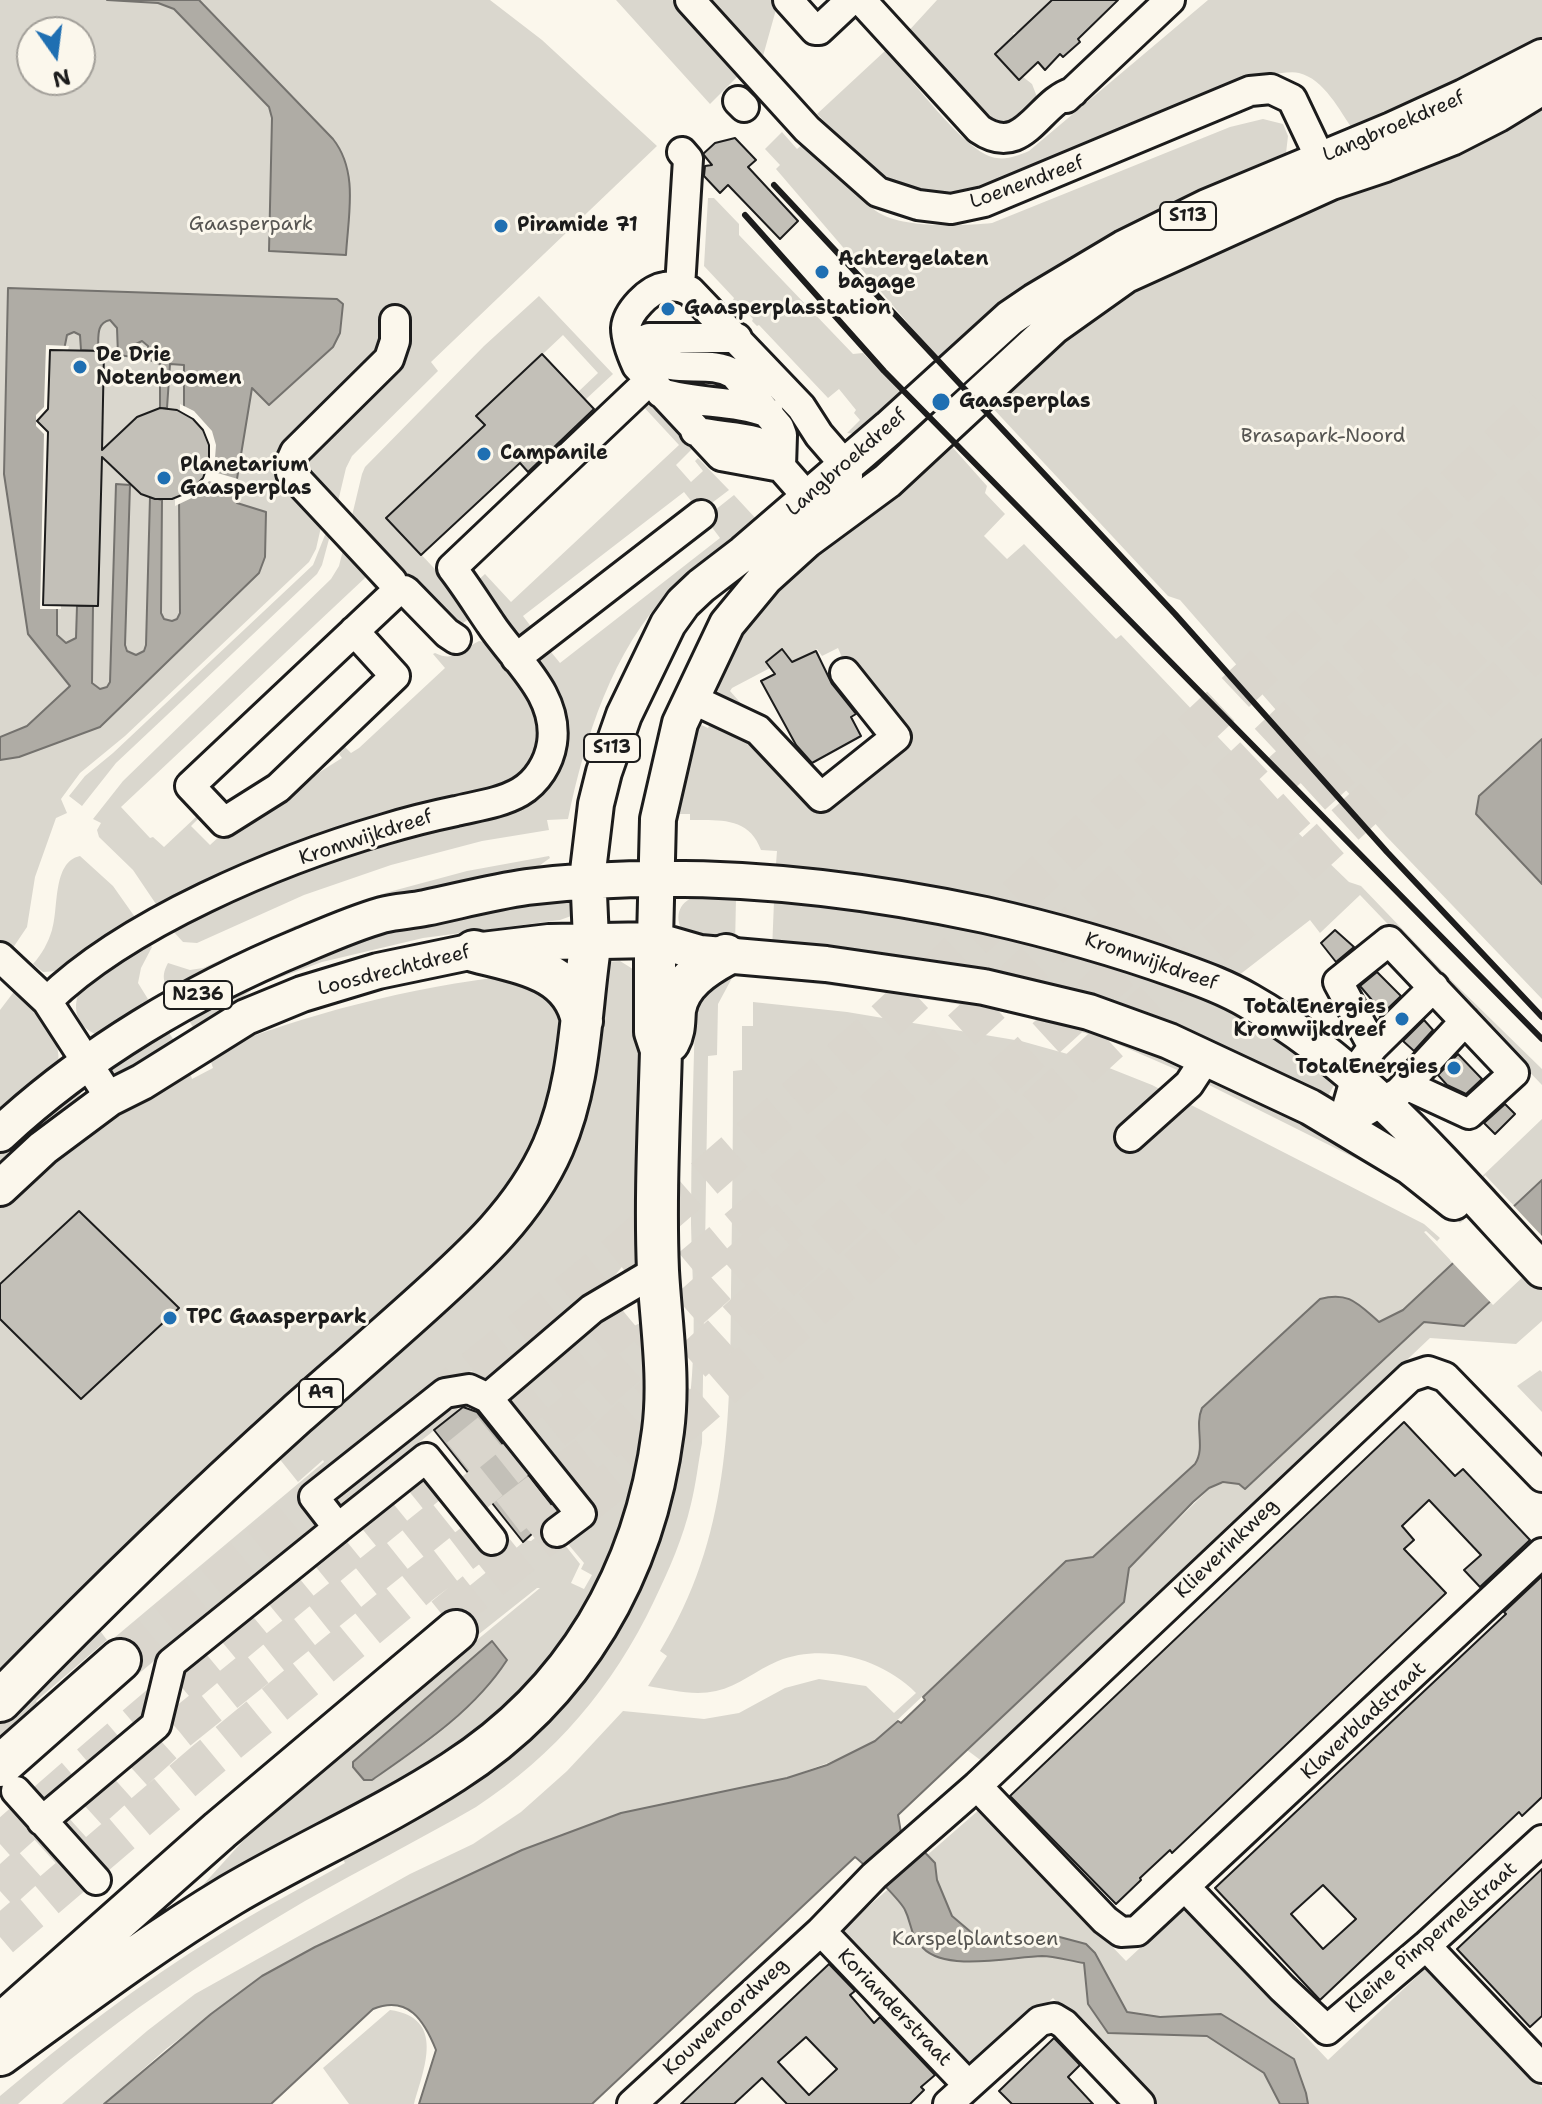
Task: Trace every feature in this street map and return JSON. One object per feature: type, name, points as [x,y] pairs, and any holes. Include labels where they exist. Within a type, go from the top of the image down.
[{"type":"highway","name":"A9","points":[[0,1701],[154,1548],[294,1416],[485,1246],[514,1213],[552,1149],[571,1100],[591,940]]},
{"type":"highway","points":[[0,2055],[184,1924],[278,1868],[416,1795],[493,1744],[545,1694],[589,1639],[606,1612],[634,1553],[646,1519],[664,1427],[665,1371],[658,1270],[661,1050],[655,1032],[655,940]]},
{"type":"highway","points":[[474,951],[537,969],[561,983],[577,1003],[582,1021]]},
{"type":"highway","points":[[661,1050],[674,1032],[676,1006],[685,987],[694,976],[726,955]]},
{"type":"highway","points":[[0,2001],[19,1980],[131,1881],[450,1624],[0,2025]]},
{"type":"highway","points":[[8,1778],[120,1660]]},
{"type":"main road","name":"Langbroekdreef","points":[[655,940],[658,819],[672,751],[690,698],[713,649],[744,600],[797,548],[887,481],[1032,346],[1089,300],[1126,275],[1326,170],[1392,130],[1542,57]]},
{"type":"main road","name":"Langbroekdreef","points":[[591,940],[589,882],[596,804],[604,772],[624,715],[668,624],[683,603],[701,586],[808,498],[976,347],[1035,301],[1124,248],[1207,207],[1326,170],[1385,164],[1451,138],[1542,87]]},
{"type":"main road","points":[[589,882],[656,879]]},
{"type":"main road","name":"Kromwijkdreef","points":[[656,879],[841,889],[942,905],[1108,945],[1234,992],[1300,1033],[1355,1077],[1395,1094],[1475,1210],[1542,1292]]},
{"type":"main road","name":"N236","points":[[0,1134],[61,1082],[150,1023],[213,987],[281,954],[385,914],[491,893],[589,882]]},
{"type":"main road","name":"Loosdrechtdreef","points":[[0,1188],[43,1148],[110,1098],[142,1082],[246,1017],[271,1006],[333,983],[474,951],[591,940],[655,940]]},
{"type":"main road","name":"Kromwijkdreef","points":[[655,940],[700,953],[856,967],[1011,992],[1115,1021],[1206,1058],[1342,1125],[1475,1210],[1542,1270]]},
{"type":"street","name":"Loenendreef","points":[[690,0],[807,129],[878,192],[918,205],[951,209],[984,202],[1250,91],[1271,89],[1292,99],[1326,170]]},
{"type":"street","points":[[788,0],[815,30],[819,30],[851,0]]},
{"type":"street","points":[[861,0],[979,129],[1005,138],[1027,129],[1063,94],[1069,95],[1170,0]]},
{"type":"street","points":[[680,287],[688,159],[682,152]]},
{"type":"street","points":[[630,346],[673,365],[705,365],[734,374],[773,431],[808,498],[818,509],[839,514],[848,476],[845,465],[819,435],[801,407],[703,303],[680,287],[656,289],[636,307],[626,325],[630,346],[637,366],[670,404],[714,436],[759,441],[772,446],[773,431]]},
{"type":"street","points":[[395,320],[395,341],[389,359],[295,452],[291,473],[392,581],[394,594],[432,641],[444,643],[490,623]]},
{"type":"street","points":[[630,346],[649,338],[737,338]]},
{"type":"street","points":[[670,404],[720,385],[773,431]]},
{"type":"street","name":"Kromwijkdreef","points":[[47,1001],[92,963],[187,908],[231,887],[364,836],[502,800],[529,786],[547,760],[552,743],[553,724],[546,702],[476,598],[452,568],[670,404]]},
{"type":"street","points":[[516,658],[701,515]]},
{"type":"street","points":[[354,631],[395,676],[278,788],[224,822],[190,786],[354,631],[394,594]]},
{"type":"street","points":[[690,698],[758,730],[821,797],[896,737],[845,673]]},
{"type":"street","points":[[1373,1047],[1338,982],[1389,941],[1514,1073],[1469,1114],[1395,1094]]},
{"type":"street","points":[[0,957],[47,1001],[110,1098]]},
{"type":"street","points":[[1342,1125],[1359,1066],[1373,1047],[1434,987]]},
{"type":"street","points":[[1342,1125],[1395,1094],[1465,1021]]},
{"type":"street","points":[[1130,1137],[1189,1084],[1206,1058]]},
{"type":"street","points":[[488,1398],[592,1309],[658,1270]]},
{"type":"street","name":"Klieverinkweg","points":[[821,1931],[874,1876],[977,1786],[1410,1377],[1428,1371],[1445,1377],[1542,1477]]},
{"type":"street","points":[[338,1528],[314,1497],[445,1393],[469,1389],[488,1398],[581,1514],[557,1532]]},
{"type":"street","points":[[42,1821],[156,1725],[171,1663],[426,1458],[492,1540]]},
{"type":"street","name":"Klaverbladstraat","points":[[1186,1888],[1542,1553]]},
{"type":"street","points":[[8,1778],[96,1880]]},
{"type":"street","points":[[977,1786],[1105,1920],[1121,1932],[1137,1931],[1186,1888]]},
{"type":"street","name":"Kleine Pimpernelstraat","points":[[1186,1888],[1327,2030],[1426,1946],[1542,1840]]},
{"type":"street","name":"Korianderstraat","points":[[821,1931],[958,2095],[1040,2021],[1054,2018],[1064,2024],[1140,2104]]},
{"type":"street","name":"Kouwenoordweg","points":[[632,2104],[821,1931]]},
{"type":"street","points":[[1426,1946],[1542,2068]]},
{"type":"green space","name":"Gaasperpark","points":[[0,0],[490,0],[542,40],[657,146],[431,362],[438,371],[352,456],[336,510],[321,527],[316,549],[309,562],[125,736],[80,773],[61,799],[67,813],[56,818],[35,877],[27,927],[0,967]]},
{"type":"green space","points":[[616,0],[672,0],[737,77],[710,104]]},
{"type":"green space","points":[[712,0],[772,0],[777,6],[763,56]]},
{"type":"green space","points":[[937,0],[1054,0],[1029,30],[1013,33],[1018,50],[1008,65],[1032,84],[1039,102],[1023,118],[1005,123],[989,122],[904,36]]},
{"type":"green space","points":[[1208,0],[1542,0],[1542,40],[1353,130],[1330,97],[1308,76],[1299,73],[1275,74],[1238,84],[1142,121],[978,193],[945,194],[881,180],[817,114],[886,50],[936,110],[966,140],[992,157],[1015,156],[1029,151]]},
{"type":"green space","name":"Brasapark-Noord","points":[[1542,101],[1542,739],[1479,796],[1476,813],[1542,884],[1542,999],[1386,836],[1180,600],[1168,596],[988,403],[1122,292]]},
{"type":"green space","points":[[1263,119],[1283,124],[1288,136],[1285,162],[942,363],[776,169],[780,165],[765,149],[782,132],[797,149],[803,144],[811,153],[816,148],[860,198],[887,217],[932,225],[980,224],[992,223],[1230,127]]},
{"type":"green space","points":[[708,198],[714,198],[739,224],[739,235],[853,354],[863,353],[905,397],[857,434],[847,433],[860,420],[839,389],[828,398],[752,321],[704,266]]},
{"type":"green space","points":[[539,296],[613,374],[585,400],[578,392],[598,373],[563,335],[477,416],[485,425],[386,517],[462,598],[473,616],[454,625],[350,524],[362,474],[365,467],[484,346]]},
{"type":"green space","points":[[646,398],[693,448],[676,465],[691,482],[703,471],[695,461],[698,458],[729,490],[700,512],[684,492],[523,616],[535,632],[517,638],[476,582],[485,574],[511,602],[679,445],[640,403]]},
{"type":"green space","points":[[947,441],[987,486],[985,493],[1005,514],[984,536],[1007,559],[1024,544],[1116,639],[1121,635],[1237,757],[1257,781],[1265,801],[1349,882],[1361,886],[1542,1069],[1542,1085],[1360,895],[1320,933],[1310,920],[1229,983],[953,889],[866,874],[776,864],[777,851],[761,850],[756,839],[741,826],[722,821],[690,820],[690,814],[674,814],[695,722],[708,728],[710,724],[717,727],[718,724],[745,733],[818,806],[906,738],[873,683],[868,677],[864,679],[858,666],[846,667],[838,648],[822,656],[817,649],[812,652],[815,658],[797,668],[782,649],[766,662],[770,668],[732,688],[730,691],[755,719],[722,698],[723,695],[717,692],[719,688],[712,685],[721,662],[735,640],[770,599]]},
{"type":"green space","points":[[734,495],[759,522],[702,563],[671,590],[632,640],[617,667],[593,727],[568,819],[547,820],[549,830],[482,841],[391,865],[304,895],[197,943],[183,942],[171,929],[241,895],[324,861],[542,789],[538,656],[547,647],[560,663],[720,538],[705,518]]},
{"type":"green space","points":[[329,525],[332,528],[317,574],[116,763],[82,806],[69,796],[85,776],[313,565]]},
{"type":"green space","points":[[345,542],[385,586],[378,593],[366,577],[121,807],[150,838],[153,837],[164,847],[197,816],[188,803],[202,815],[191,826],[210,845],[222,834],[342,758],[339,754],[345,747],[351,753],[359,748],[445,668],[433,654],[453,656],[479,641],[500,655],[536,710],[541,735],[531,763],[520,779],[160,910],[133,870],[99,837],[97,830],[101,823],[93,819],[123,781],[331,579],[339,566]]},
{"type":"green space","points":[[80,856],[113,886],[137,920],[58,971],[43,972],[33,964],[52,930],[58,887],[65,867]]},
{"type":"green space","points":[[549,856],[532,871],[175,1000],[165,983],[168,963],[190,970],[203,968],[295,926],[385,893],[467,871]]},
{"type":"green space","points":[[573,896],[574,915],[560,920],[423,938],[322,962],[257,986],[196,1032],[183,1011],[327,943],[384,934],[462,912]]},
{"type":"green space","points":[[699,896],[736,898],[735,947],[683,932],[679,920],[680,909],[687,901]]},
{"type":"green space","points":[[774,901],[883,913],[989,930],[1194,983],[1340,1074],[1327,1098],[1228,1051],[772,951]]},
{"type":"green space","points":[[148,943],[152,947],[141,968],[138,983],[156,1012],[100,1036],[91,1032],[79,1020],[77,1012],[81,988],[87,980]]},
{"type":"green space","points":[[620,961],[636,971],[639,986],[637,1259],[629,1258],[609,1283],[492,1387],[486,1379],[481,1382],[472,1371],[454,1376],[304,1497],[322,1520],[136,1676],[108,1643],[324,1462],[298,1482],[278,1457],[98,1628],[107,1640],[36,1701],[38,1704],[0,1737],[0,1714],[506,1236],[607,962]]},
{"type":"green space","points":[[786,966],[1110,1026],[1376,1155],[1464,1220],[1460,1223],[1446,1209],[1411,1186],[1191,1076],[1106,1039],[1014,1013],[785,980]]},
{"type":"green space","points":[[734,968],[718,1004],[717,1055],[708,1056],[702,1443],[693,1496],[680,1541],[654,1601],[620,1662],[556,1742],[505,1787],[476,1807],[305,1901],[230,1947],[120,2021],[18,2104],[0,2104],[0,2096],[26,2074],[160,1973],[233,1926],[345,1863],[342,1857],[489,1773],[548,1720],[584,1679],[614,1634],[639,1586],[659,1536],[675,1484],[686,1430],[694,1337],[691,1198],[695,1018],[698,999]]},
{"type":"green space","name":"TPC Gaasperpark","points":[[515,975],[562,996],[559,1035],[547,1101],[536,1130],[523,1159],[485,1215],[460,1244],[0,1675],[0,1206],[34,1174],[187,1063],[192,1079],[213,1068],[208,1053],[358,1004],[435,987]]},
{"type":"green space","points":[[16,989],[47,1024],[56,1044],[58,1067],[0,1126],[0,1010]]},
{"type":"green space","points":[[753,1002],[847,1012],[1021,1041],[1089,1060],[1152,1085],[1424,1224],[1440,1238],[1439,1243],[1424,1232],[1453,1263],[1403,1310],[1379,1322],[1346,1298],[1320,1299],[1202,1408],[1200,1451],[1195,1464],[1093,1557],[1066,1561],[875,1741],[857,1752],[787,1778],[621,1813],[522,1850],[376,1917],[262,1976],[166,2049],[104,2104],[62,2104],[195,1994],[410,1874],[473,1844],[521,1812],[567,1771],[623,1711],[704,1719],[739,1713],[785,1688],[819,1679],[866,1686],[894,1713],[916,1693],[902,1681],[869,1663],[851,1657],[814,1653],[778,1661],[716,1691],[691,1693],[648,1686],[667,1656],[660,1651],[683,1608],[700,1565],[713,1521],[721,1477],[729,1385],[733,1071],[742,1070],[742,1026],[753,1026]]},
{"type":"green space","points":[[163,1023],[178,1047],[119,1076],[109,1069]]},
{"type":"green space","points":[[84,1086],[75,1106],[0,1171],[0,1144]]},
{"type":"green space","points":[[1542,1119],[1542,1180],[1514,1206],[1485,1175],[1496,1190],[1485,1200],[1473,1185]]},
{"type":"green space","points":[[1542,1252],[1542,1321],[1516,1344],[1430,1338],[983,1762],[967,1750],[1124,1603],[1129,1568],[1213,1485],[1256,1479],[1424,1322]]},
{"type":"green space","points":[[614,1305],[634,1326],[640,1323],[641,1334],[645,1334],[652,1399],[614,1578],[503,1725],[163,1929],[270,1811],[540,1588],[469,1642],[441,1609],[526,1540],[531,1541],[550,1526],[580,1564],[571,1583],[584,1589],[592,1575],[581,1569],[584,1563],[563,1538],[598,1510],[521,1411],[519,1389]],"holes":[[[507,1660],[494,1679],[446,1728],[370,1781],[364,1780],[353,1767],[356,1760],[399,1724]]]},
{"type":"green space","points":[[1540,1370],[1542,1372],[1542,1412],[1517,1386]]},
{"type":"green space","points":[[450,1401],[458,1411],[334,1511],[329,1505],[335,1492]]},
{"type":"green space","name":"Karspelplantsoen","points":[[980,1809],[1126,1961],[1184,1907],[1328,2060],[1428,1966],[1542,2088],[1542,2104],[1154,2104],[1053,1998],[970,2071],[838,1933]]},
{"type":"green space","points":[[390,2010],[408,2015],[419,2023],[425,2034],[426,2061],[414,2104],[349,2104],[323,2068]]},
{"type":"shaded area","points":[[107,0],[199,0],[333,139],[341,152],[349,180],[346,255],[269,251],[272,118],[269,107],[174,9],[158,3]]},
{"type":"shaded area","points":[[8,288],[337,299],[343,304],[340,333],[333,347],[269,405],[252,388],[235,491],[237,503],[266,512],[265,557],[259,573],[100,727],[19,757],[0,760],[0,737],[27,726],[70,686],[28,634],[4,474]],"holes":[[[110,320],[117,328],[118,355],[133,357],[134,345],[142,341],[148,346],[150,360],[160,364],[160,408],[167,408],[170,364],[184,365],[184,413],[203,432],[209,457],[201,480],[192,490],[179,497],[180,613],[172,621],[164,619],[161,613],[162,500],[150,497],[146,645],[144,651],[136,655],[127,651],[125,645],[130,485],[116,484],[110,682],[100,689],[92,683],[93,606],[77,606],[76,638],[66,643],[57,635],[57,605],[43,605],[48,430],[40,425],[40,417],[48,411],[50,350],[64,350],[67,335],[74,332],[80,335],[81,350],[98,351],[102,324]]]},
{"type":"shaded area","points":[[1542,739],[1542,884],[1476,814],[1479,796]]},
{"type":"shaded area","points":[[1542,1180],[1542,1253],[1464,1326],[1424,1322],[1245,1489],[1239,1484],[1223,1482],[1209,1488],[1129,1568],[1124,1602],[898,1815],[901,1833],[913,1840],[935,1863],[937,1880],[952,1916],[985,1944],[1010,1945],[1052,1935],[1086,1944],[1095,1953],[1127,2012],[1160,2017],[1221,2014],[1294,2059],[1308,2104],[1280,2104],[1264,2073],[1207,2036],[1108,2033],[1088,2004],[1084,1963],[1047,1956],[963,1961],[933,1955],[915,1938],[902,1905],[855,1857],[592,2104],[419,2104],[436,2050],[420,2020],[396,2005],[373,2009],[271,2104],[104,2104],[211,2014],[262,1976],[315,1947],[522,1850],[621,1813],[787,1778],[827,1765],[875,1741],[898,1721],[901,1723],[925,1700],[923,1697],[1066,1561],[1093,1557],[1195,1464],[1200,1451],[1202,1408],[1320,1299],[1346,1298],[1379,1322],[1403,1310]]},
{"type":"shaded area","points":[[492,1641],[507,1660],[479,1695],[428,1741],[372,1780],[364,1780],[353,1767],[353,1762]]},
{"type":"pier","points":[[46,345],[69,346],[68,350],[50,350],[48,411],[40,417],[40,425],[48,430],[43,605],[61,606],[61,609],[40,609],[44,434],[36,426],[36,415],[44,407]]},
{"type":"pier","points":[[180,404],[194,411],[212,431],[216,445],[214,472],[238,479],[236,489],[209,481],[198,495],[175,506],[175,498],[192,490],[203,478],[210,458],[205,434],[193,419],[180,411]]},
{"type":"pier","points":[[1511,1203],[1542,1236],[1542,1259],[1493,1305],[1450,1260]]},
{"type":"building","points":[[1052,0],[1118,0],[1063,57],[1060,54],[1045,70],[1038,62],[1019,80],[995,54]]},
{"type":"building","points":[[735,138],[756,160],[748,167],[798,221],[780,239],[728,185],[720,193],[704,176],[705,166],[712,165],[703,154],[715,143]]},
{"type":"building","name":"Planetarium Gaasperplas","points":[[50,350],[104,351],[102,450],[137,417],[160,408],[177,410],[193,419],[203,430],[209,445],[209,462],[203,478],[189,492],[172,499],[155,499],[141,494],[102,457],[98,606],[43,605],[48,432],[37,421],[48,409]]},
{"type":"building","name":"Campanile","points":[[542,354],[594,409],[528,472],[520,463],[421,555],[386,518],[485,425],[476,416]]},
{"type":"building","points":[[782,649],[792,662],[816,651],[832,684],[856,714],[851,717],[861,736],[812,763],[796,745],[761,681],[775,674],[766,662]]},
{"type":"building","points":[[1335,930],[1354,947],[1336,962],[1321,943]]},
{"type":"building","points":[[1377,972],[1401,996],[1380,1016],[1373,1010],[1377,1006],[1360,986]]},
{"type":"building","points":[[1424,1020],[1433,1030],[1414,1051],[1403,1041]]},
{"type":"building","points":[[1458,1054],[1482,1079],[1466,1094],[1447,1085],[1438,1075]]},
{"type":"building","points":[[1505,1104],[1515,1114],[1495,1134],[1484,1123]]},
{"type":"building","points":[[79,1211],[179,1308],[81,1399],[0,1319],[0,1284]]},
{"type":"building","points":[[463,1407],[477,1412],[557,1511],[523,1542],[434,1430]]},
{"type":"building","points":[[1404,1422],[1455,1476],[1463,1469],[1530,1540],[1480,1587],[1464,1570],[1481,1555],[1429,1500],[1402,1526],[1414,1540],[1404,1549],[1446,1593],[1172,1853],[1170,1850],[1140,1878],[1116,1904],[1010,1796]]},
{"type":"building","points":[[1542,1576],[1542,1797],[1522,1816],[1519,1812],[1320,2000],[1215,1888],[1506,1614],[1504,1612]],"holes":[[[1323,1885],[1356,1919],[1323,1949],[1291,1914]]]},
{"type":"building","points":[[1542,1869],[1542,2016],[1530,2027],[1457,1949]]},
{"type":"building","points":[[829,1964],[855,1991],[850,1995],[874,2023],[880,2017],[935,2075],[921,2087],[924,2090],[910,2104],[787,2104],[762,2078],[734,2104],[681,2104]],"holes":[[[806,2037],[837,2069],[809,2095],[778,2062]]]},
{"type":"building","points":[[1054,2038],[1080,2065],[1068,2077],[1093,2104],[1012,2104],[999,2091]]},
{"type":"tunnel","points":[[427,1408],[619,1253],[885,1021],[1542,405]]},
{"type":"tunnel","points":[[0,1844],[190,1680],[812,1166],[1017,979],[1542,485]]},
{"type":"tunnel","points":[[1104,935],[1542,536]]},
{"type":"tunnel","points":[[0,1937],[207,1760],[418,1586],[598,1448],[1542,584]]},
{"type":"tunnel","points":[[444,1617],[641,1459],[949,1189],[1542,644]]},
{"type":"tunnel","points":[[0,1891],[178,1730],[571,1415],[790,1219]]},
{"type":"tunnel","points":[[120,1660],[346,1473]]},
{"type":"railway","points":[[774,185],[1175,614],[1387,852],[1542,1017]]},
{"type":"railway","points":[[745,215],[884,371],[1542,1039]]},
{"type":"place","name":"Piramide 71","points":[[501,226]]},
{"type":"place","name":"Achtergelaten bagage","points":[[822,272]]},
{"type":"place","name":"Gaasperplasstation","points":[[668,309]]},
{"type":"place","name":"De Drie Notenboomen","points":[[80,367]]},
{"type":"place","name":"Gaasperplas","points":[[941,402]]},
{"type":"place","name":"Campanile","points":[[484,454]]},
{"type":"place","name":"Planetarium Gaasperplas","points":[[164,478]]},
{"type":"place","name":"TotalEnergies Kromwijkdreef","points":[[1402,1019]]},
{"type":"place","name":"TotalEnergies","points":[[1454,1068]]},
{"type":"place","name":"TPC Gaasperpark","points":[[170,1318]]}]
